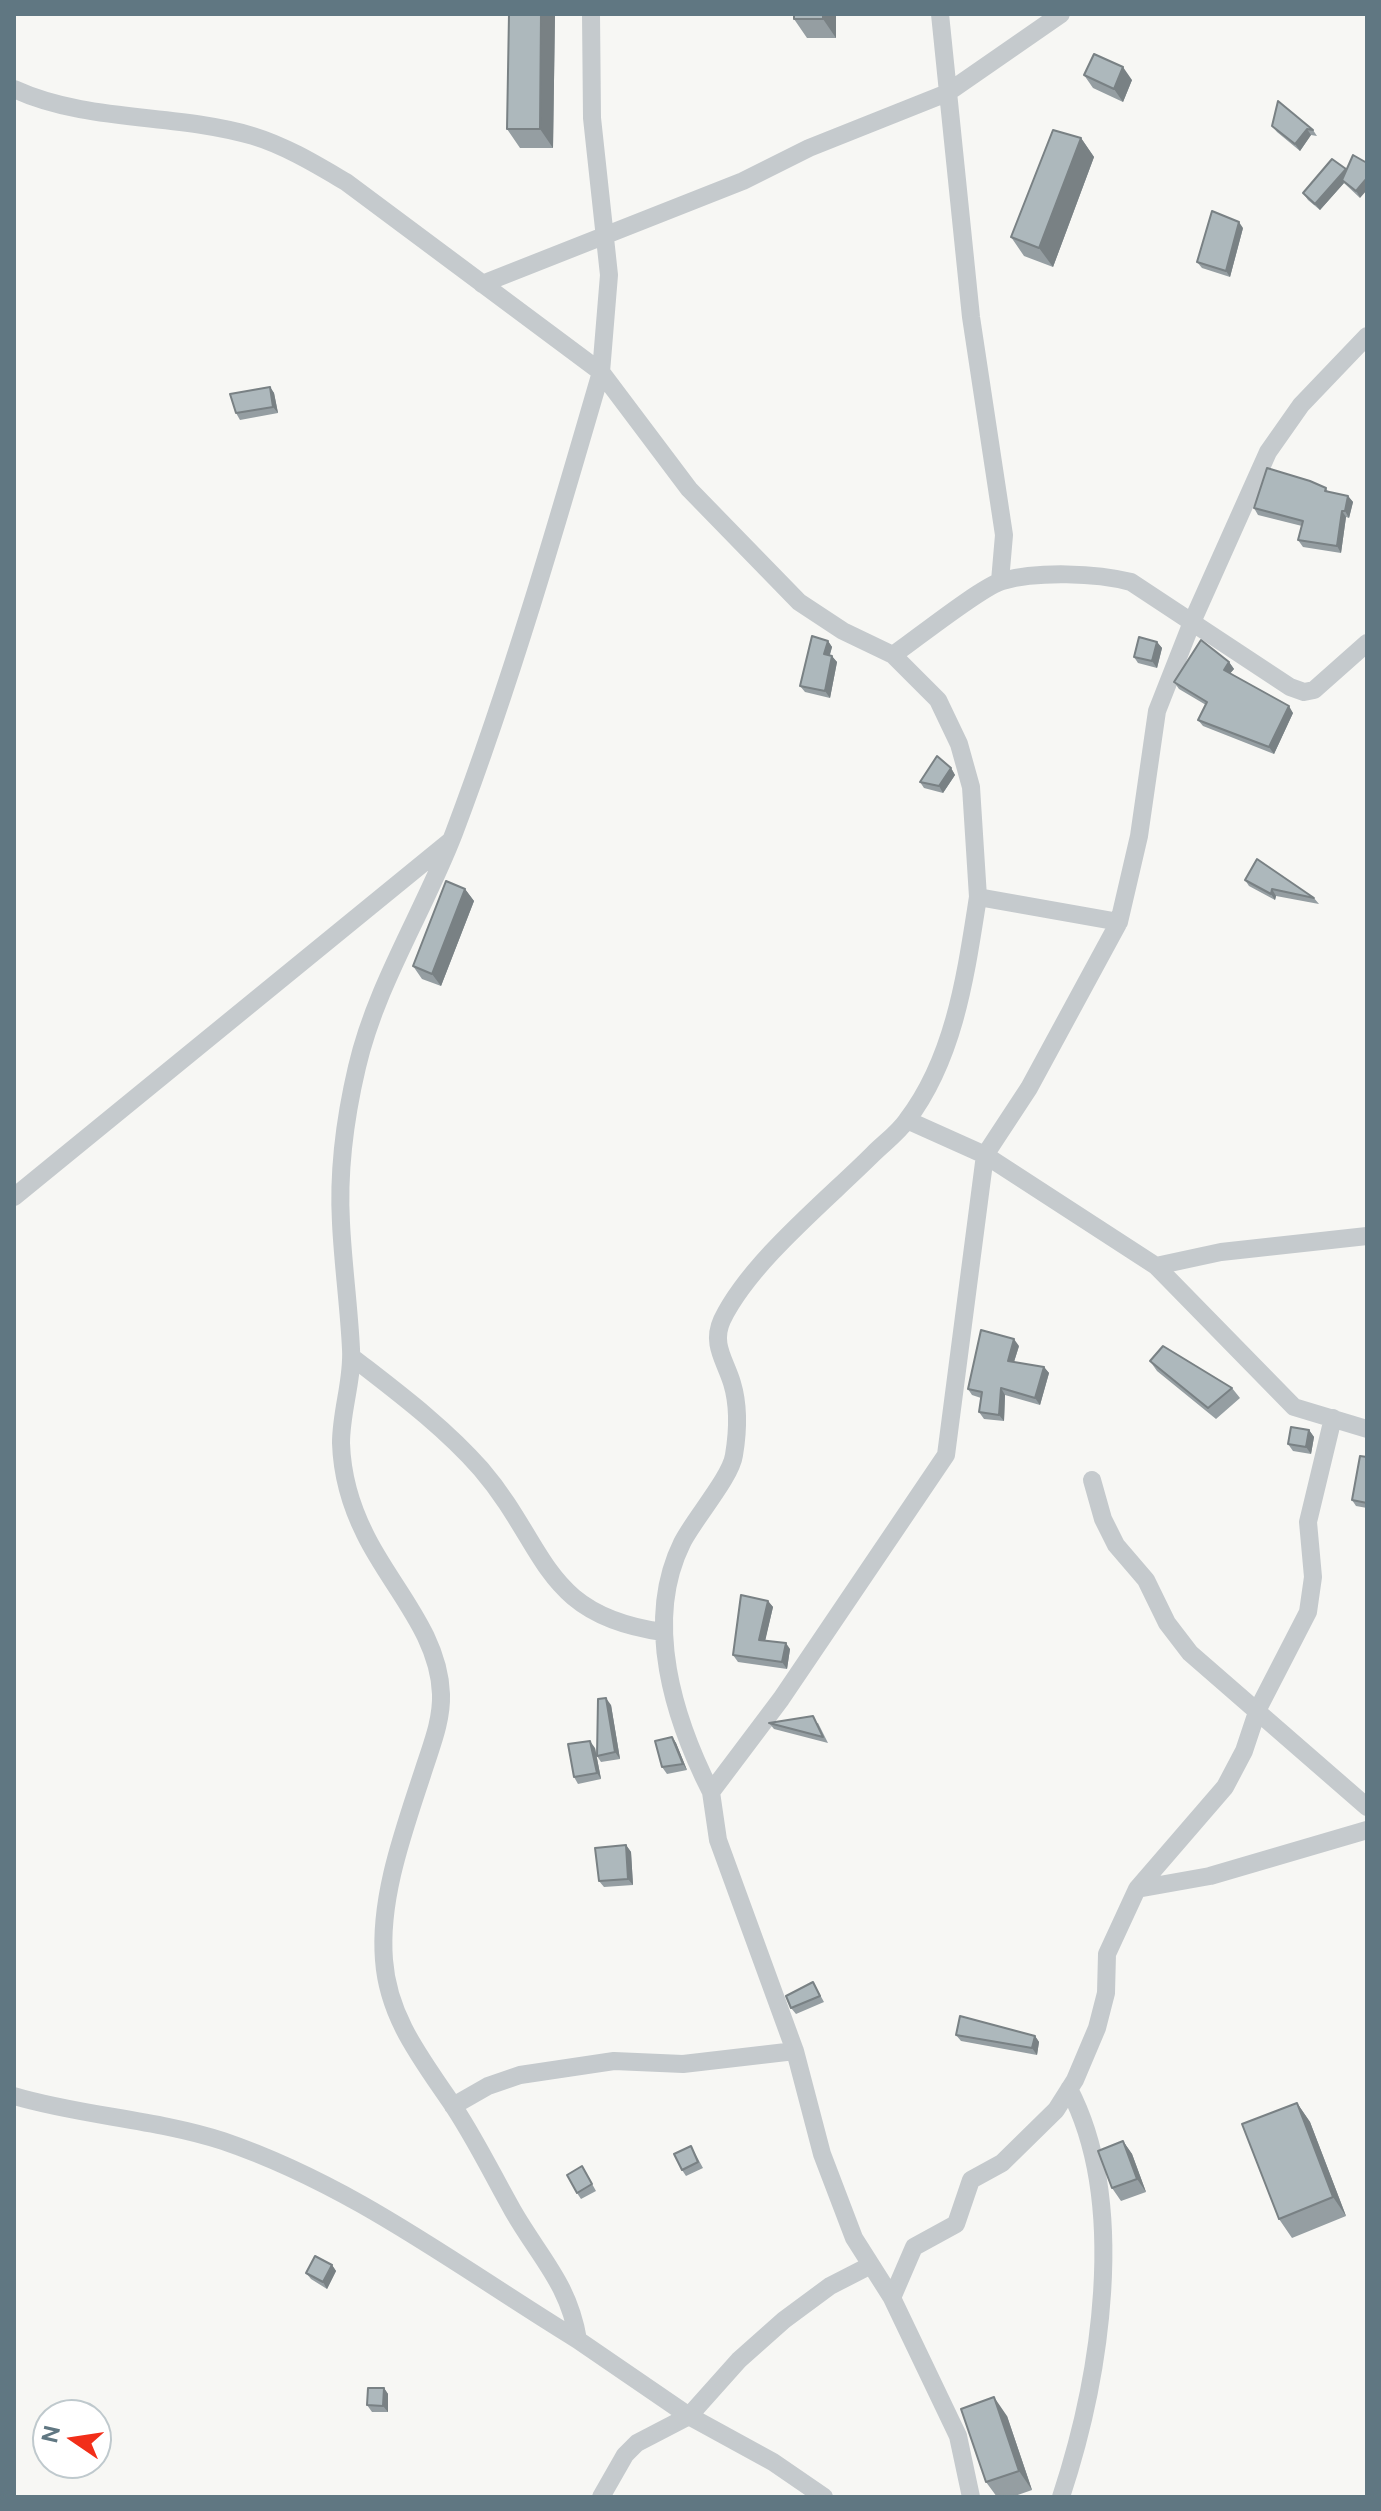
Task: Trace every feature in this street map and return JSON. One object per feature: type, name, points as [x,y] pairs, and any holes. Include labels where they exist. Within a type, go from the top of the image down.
[{"type":"street","points":[[578,2340],[573,2310],[557,2275],[518,2218],[453,2106],[414,2051],[395,2010],[383,1960],[388,1903],[400,1843],[437,1728],[441,1682],[430,1647],[394,1579],[366,1537],[349,1494],[341,1448],[342,1407],[352,1357],[340,1218],[343,1143],[358,1061],[389,979],[451,841],[528,621],[601,372],[608,313],[605,235],[592,118],[591,14]]},
{"type":"street","points":[[940,14],[980,392],[1004,535],[1000,581]]},
{"type":"street","points":[[482,284],[743,181],[809,148],[947,93],[1061,14]]},
{"type":"street","points":[[14,89],[68,105],[253,136],[301,156],[346,182],[601,372],[689,489],[799,602],[843,631],[893,655],[938,700],[959,744],[971,787],[978,897],[963,996],[935,1069],[907,1120],[751,1275],[722,1320],[717,1339],[731,1382],[738,1418],[734,1459],[682,1544],[665,1590],[663,1632],[686,1740],[711,1792],[718,1840],[795,2051],[822,2154],[854,2238],[892,2298],[958,2436],[971,2497]]},
{"type":"street","points":[[711,1792],[781,1699],[946,1455],[985,1155],[1029,1088],[1119,922],[1139,836],[1157,711],[1192,622],[1268,452],[1301,405],[1367,336]]},
{"type":"street","points":[[893,655],[1000,581],[1102,575],[1131,582],[1290,687],[1304,692],[1314,690],[1367,643]]},
{"type":"street","points":[[14,1197],[451,841]]},
{"type":"street","points":[[978,897],[1119,922]]},
{"type":"street","points":[[907,1120],[985,1155],[1156,1266],[1294,1407],[1367,1429]]},
{"type":"street","points":[[1156,1266],[1221,1252],[1367,1236]]},
{"type":"street","points":[[352,1357],[420,1410],[483,1472],[558,1584],[583,1605],[620,1625],[663,1632]]},
{"type":"street","points":[[892,2298],[914,2247],[956,2224],[971,2180],[1002,2163],[1056,2110],[1097,2028],[1106,1993],[1107,1954],[1137,1889],[1225,1787],[1244,1751],[1258,1709],[1311,1604],[1313,1577],[1308,1522],[1333,1418]]},
{"type":"street","points":[[1092,1480],[1103,1519],[1116,1545],[1146,1580],[1167,1623],[1190,1653],[1367,1807]]},
{"type":"street","points":[[1137,1889],[1210,1876],[1367,1830]]},
{"type":"street","points":[[453,2106],[488,2086],[520,2075],[614,2061],[683,2064],[795,2051]]},
{"type":"street","points":[[1061,2497],[1074,2458],[1095,2347],[1105,2250],[1096,2178],[1080,2109],[1069,2089]]},
{"type":"street","points":[[14,2096],[123,2116],[221,2141],[293,2169],[361,2201],[578,2340],[689,2416],[773,2462],[824,2497]]},
{"type":"street","points":[[601,2497],[625,2455],[637,2443],[689,2416],[739,2360],[784,2320],[830,2286],[871,2265]]},
{"type":"building","points":[[509,14],[541,14],[540,129],[507,129]]},
{"type":"building","points":[[794,14],[823,14],[823,19],[794,19]]},
{"type":"building","points":[[1094,54],[1123,67],[1114,89],[1084,75]]},
{"type":"building","points":[[1278,101],[1313,130],[1307,129],[1295,144],[1272,126]]},
{"type":"building","points":[[1053,130],[1081,138],[1039,248],[1011,237]]},
{"type":"building","points":[[1353,155],[1367,163],[1367,178],[1356,191],[1342,180]]},
{"type":"building","points":[[1332,159],[1346,169],[1315,204],[1303,193]]},
{"type":"building","points":[[1212,211],[1239,222],[1226,271],[1197,262]]},
{"type":"building","points":[[270,387],[273,407],[236,413],[230,394]]},
{"type":"building","points":[[1267,468],[1310,481],[1326,488],[1325,491],[1348,496],[1345,511],[1342,511],[1337,546],[1298,540],[1303,521],[1254,508]]},
{"type":"building","points":[[812,636],[828,641],[824,654],[832,656],[825,691],[800,686]]},
{"type":"building","points":[[1139,637],[1157,642],[1152,661],[1134,657]]},
{"type":"building","points":[[1201,640],[1229,662],[1224,670],[1289,706],[1269,747],[1198,720],[1207,702],[1174,682]]},
{"type":"building","points":[[937,756],[951,768],[939,786],[920,782]]},
{"type":"building","points":[[1257,859],[1314,898],[1272,889],[1271,894],[1245,880]]},
{"type":"building","points":[[446,881],[465,889],[432,974],[413,966]]},
{"type":"building","points":[[981,1330],[1014,1339],[1008,1361],[1044,1367],[1035,1398],[1001,1388],[999,1415],[979,1412],[982,1392],[968,1389]]},
{"type":"building","points":[[1163,1346],[1232,1388],[1208,1408],[1150,1361]]},
{"type":"building","points":[[1291,1427],[1309,1430],[1306,1447],[1288,1444]]},
{"type":"building","points":[[1360,1456],[1367,1457],[1367,1503],[1352,1500]]},
{"type":"building","points":[[741,1595],[768,1601],[759,1640],[786,1643],[782,1662],[733,1655]]},
{"type":"building","points":[[606,1698],[615,1752],[597,1756],[598,1699]]},
{"type":"building","points":[[813,1716],[823,1737],[769,1723]]},
{"type":"building","points":[[672,1737],[683,1764],[662,1767],[655,1741]]},
{"type":"building","points":[[590,1741],[597,1773],[574,1777],[568,1744]]},
{"type":"building","points":[[626,1845],[628,1879],[599,1881],[595,1848]]},
{"type":"building","points":[[813,1982],[820,1996],[791,2008],[786,1996]]},
{"type":"building","points":[[960,2016],[1035,2036],[1032,2048],[956,2035]]},
{"type":"building","points":[[1297,2103],[1333,2197],[1279,2219],[1242,2124]]},
{"type":"building","points":[[1123,2141],[1137,2179],[1112,2188],[1098,2151]]},
{"type":"building","points":[[691,2146],[698,2162],[682,2170],[674,2154]]},
{"type":"building","points":[[582,2166],[592,2184],[577,2193],[567,2175]]},
{"type":"building","points":[[315,2256],[332,2265],[323,2282],[306,2273]]},
{"type":"building","points":[[368,2388],[384,2388],[383,2406],[367,2405]]},
{"type":"building","points":[[994,2397],[1019,2471],[986,2482],[961,2409]]}]
